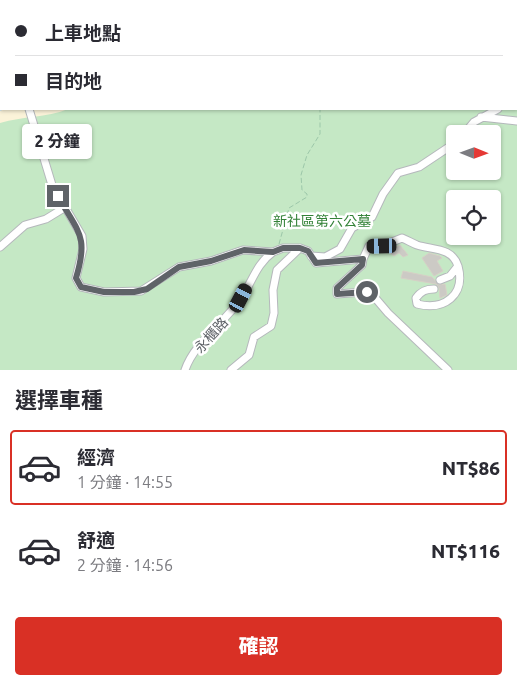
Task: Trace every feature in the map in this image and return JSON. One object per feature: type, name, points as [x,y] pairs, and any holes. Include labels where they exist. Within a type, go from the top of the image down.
[{"type":"street","points":[[29,110],[52,185],[82,236],[83,249],[76,278],[81,287],[104,292],[134,292],[147,289],[179,267],[211,261],[244,250],[275,251],[300,248],[308,251],[316,263],[363,259]]},
{"type":"street","points":[[473,125],[481,117],[496,110]]},
{"type":"street","points":[[481,117],[517,121]]},
{"type":"street","points":[[311,256],[325,257],[340,249],[352,228],[372,216],[383,194],[398,173],[419,167],[446,149]]},
{"type":"street","points":[[0,247],[25,225],[46,219],[64,208]]},
{"type":"street","points":[[434,289],[426,289],[419,294],[416,298],[417,304],[426,307],[448,301],[454,296],[460,286],[456,260],[434,247],[418,245],[402,238],[382,246],[369,246],[362,265],[337,288],[337,294],[371,293],[388,313],[448,370]]},
{"type":"street","points":[[231,370],[249,355],[254,337],[271,326],[274,313],[273,290],[277,270],[300,248]]},
{"type":"street","name":"永櫃路","points":[[185,370],[188,362],[201,344],[222,323],[241,298],[259,264],[275,251]]},
{"type":"street","points":[[440,280],[450,276],[458,266]]},
{"type":"path","points":[[275,251],[289,208],[307,197],[307,194],[302,190],[301,175],[307,155],[320,134],[320,110]]},
{"type":"green space","name":"新社區第六公墓","points":[[0,110],[517,110],[517,370],[0,370]]},
{"type":"sand","points":[[0,110],[65,110],[51,114],[0,123]]},
{"type":"building","points":[[400,245],[408,255],[403,257],[399,253],[394,256],[387,251]]},
{"type":"building","points":[[429,253],[442,258],[437,261],[443,271],[434,276],[422,258]]},
{"type":"building","points":[[403,271],[432,277],[439,285],[445,284],[447,295],[440,298],[439,288],[436,284],[401,278]]},
{"type":"route","points":[[58,196],[82,236],[83,249],[76,278],[77,283],[81,287],[104,292],[134,292],[147,289],[179,267],[211,261],[244,250],[273,252],[283,248],[300,248],[308,251],[316,263],[363,259],[362,265],[337,288],[337,294],[367,292]]}]
